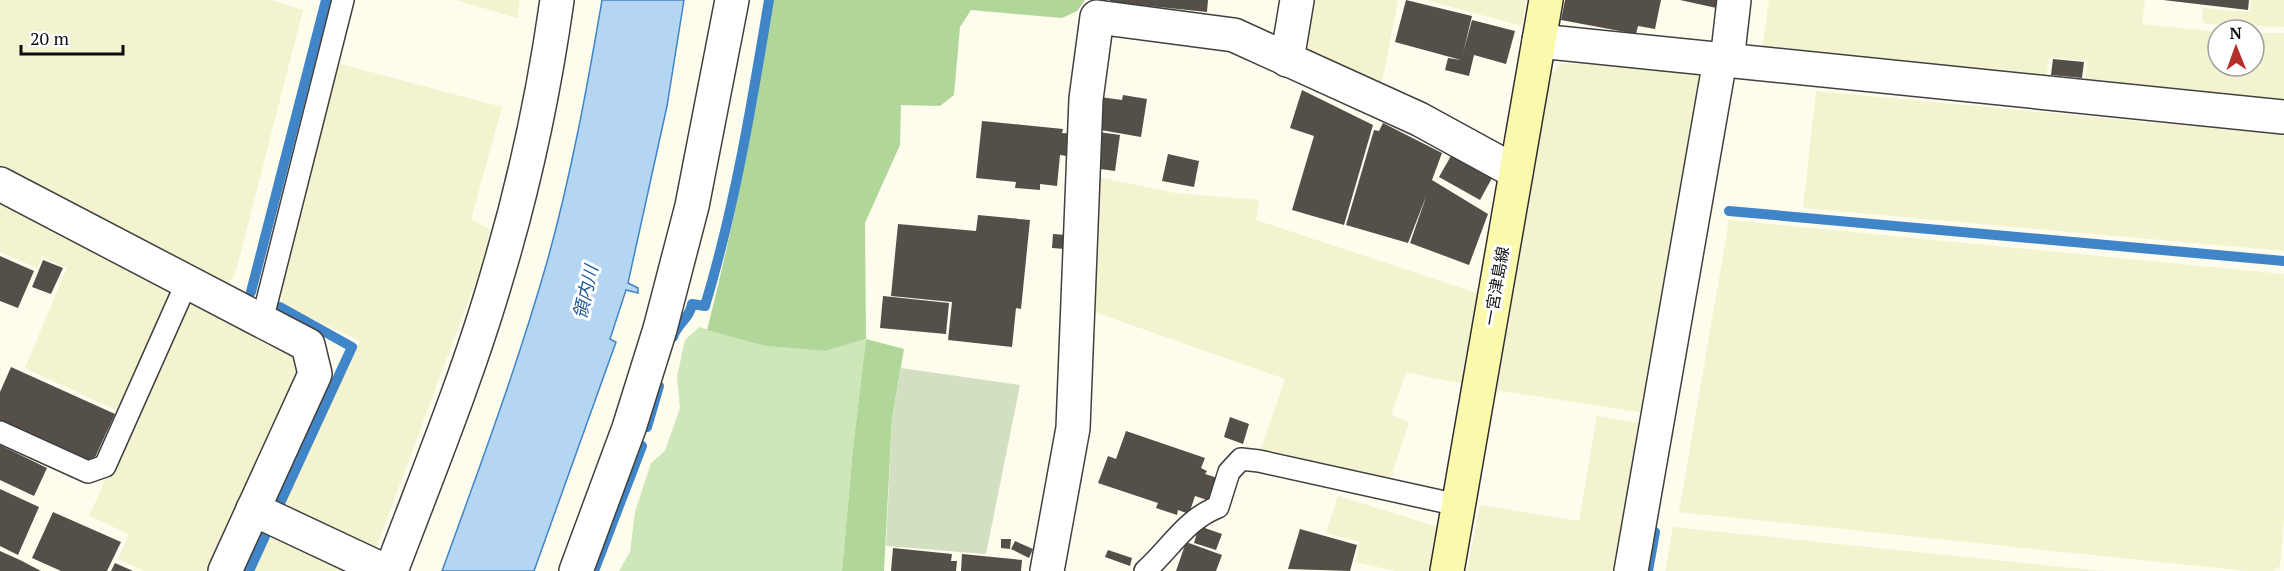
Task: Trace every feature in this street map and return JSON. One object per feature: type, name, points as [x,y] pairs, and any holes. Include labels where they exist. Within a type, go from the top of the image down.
[{"type":"main road","name":"一宮津島線","points":[[1447,571],[1546,0]]},
{"type":"street","points":[[391,571],[463,380],[497,276],[525,171],[551,48],[557,0]]},
{"type":"street","points":[[576,571],[629,428],[660,329],[693,206],[732,0]]},
{"type":"street","points":[[1287,60],[1297,0]]},
{"type":"street","points":[[1631,571],[1734,0]]},
{"type":"street","points":[[1047,571],[1073,428],[1086,99],[1097,17],[1234,35],[1419,119],[1516,172]]},
{"type":"street","points":[[1539,41],[2284,117]]},
{"type":"street","points":[[0,184],[308,345],[315,374],[225,571]]},
{"type":"street","points":[[253,509],[385,571]]},
{"type":"lane","points":[[262,321],[343,0]]},
{"type":"lane","points":[[0,432],[88,472],[105,466],[187,282]]},
{"type":"lane","points":[[1145,571],[1177,534],[1202,513],[1218,507],[1229,472],[1241,459],[1458,505]]},
{"type":"green space","points":[[0,0],[271,0],[303,10],[235,275],[227,284],[0,168]]},
{"type":"green space","points":[[456,0],[520,0],[517,18]]},
{"type":"green space","points":[[773,0],[1085,0],[1077,11],[1062,18],[971,10],[960,27],[954,95],[940,106],[901,105],[900,145],[865,223],[866,339],[825,351],[765,346],[707,330],[744,166]]},
{"type":"green space","points":[[1307,0],[1398,0],[1381,87],[1301,48]]},
{"type":"green space","points":[[1426,0],[1526,0],[1522,26]]},
{"type":"green space","points":[[1769,0],[2145,0],[2142,24],[2206,31],[2206,78],[2266,78],[2266,33],[2284,33],[2284,102],[2086,82],[2087,61],[2049,57],[2046,78],[1762,49]]},
{"type":"green space","points":[[2251,0],[2284,0],[2284,27],[2266,26],[2266,18],[2206,18],[2206,24],[2202,20],[2203,8],[2250,12]]},
{"type":"green space","points":[[337,63],[502,107],[471,219],[490,230],[482,264],[372,559],[278,514],[360,341],[282,305],[281,284]]},
{"type":"green space","points":[[1563,63],[1701,72],[1706,82],[1651,414],[1497,390],[1551,75]]},
{"type":"green space","points":[[1816,91],[2284,135],[2284,251],[1803,208]]},
{"type":"green space","points":[[1093,176],[1175,193],[1259,200],[1256,220],[1477,293],[1463,384],[1406,372],[1391,415],[1409,422],[1390,480],[1261,449],[1285,379],[1086,309]]},
{"type":"green space","points":[[0,202],[174,293],[124,414],[25,368],[67,268],[42,256],[37,268],[0,252]]},
{"type":"green space","points":[[1729,220],[2284,274],[2284,519],[2280,566],[2273,571],[2247,571],[1679,512]]},
{"type":"green space","points":[[194,300],[295,349],[301,375],[211,571],[144,571],[118,559],[129,534],[89,516],[180,314]]},
{"type":"green space","points":[[699,327],[765,346],[825,351],[866,339],[842,571],[619,571],[630,552],[635,512],[651,463],[665,451],[680,408],[677,377],[685,340]]},
{"type":"green space","points":[[866,339],[904,349],[892,419],[884,571],[842,571],[853,448]]},
{"type":"green space","points":[[901,368],[1020,385],[986,554],[886,546],[892,419]]},
{"type":"green space","points":[[1597,416],[1649,425],[1624,571],[1467,571],[1480,505],[1579,521]]},
{"type":"green space","points":[[1338,496],[1438,527],[1430,571],[1395,571],[1355,562],[1360,542],[1326,533]]},
{"type":"green space","points":[[273,525],[367,571],[253,571]]},
{"type":"green space","points":[[1673,527],[2062,567],[2104,571],[1665,571]]},
{"type":"water","name":"領内川","points":[[602,0],[684,0],[667,106],[628,283],[638,288],[638,293],[626,290],[610,339],[616,342],[534,571],[442,571],[484,456],[547,262],[578,132]]},
{"type":"building","points":[[1110,0],[1208,0],[1207,12],[1110,2]]},
{"type":"building","points":[[1406,0],[1472,16],[1463,53],[1472,20],[1515,31],[1506,64],[1474,55],[1469,76],[1445,70],[1448,58],[1461,60],[1395,42]]},
{"type":"building","points":[[1565,0],[1661,0],[1655,29],[1638,26],[1636,34],[1561,20]]},
{"type":"building","points":[[1680,0],[1722,0],[1721,9]]},
{"type":"building","points":[[2163,0],[2249,0],[2248,10]]},
{"type":"building","points":[[2053,59],[2084,62],[2082,78],[2051,75]]},
{"type":"building","points":[[1302,90],[1373,125],[1344,225],[1292,210],[1314,136],[1290,128]]},
{"type":"building","points":[[1123,95],[1147,99],[1141,137],[1095,129],[1100,97],[1122,100]]},
{"type":"building","points":[[982,121],[1063,129],[1062,133],[1076,134],[1073,157],[1060,155],[1057,186],[1040,184],[1040,190],[1015,188],[1016,182],[976,178]]},
{"type":"building","points":[[1383,123],[1442,153],[1432,180],[1488,214],[1469,265],[1410,243],[1427,194],[1408,243],[1346,225],[1374,130],[1379,131]]},
{"type":"building","points":[[1099,132],[1120,135],[1115,171],[1093,168]]},
{"type":"building","points":[[1168,154],[1199,161],[1194,187],[1162,181]]},
{"type":"building","points":[[1452,154],[1492,178],[1480,200],[1439,177]]},
{"type":"building","points":[[978,215],[1030,220],[1021,309],[1016,308],[1012,347],[948,340],[952,302],[891,296],[898,224],[976,231]]},
{"type":"building","points":[[1053,234],[1067,235],[1065,249],[1052,248]]},
{"type":"building","points":[[0,256],[34,271],[18,308],[0,301]]},
{"type":"building","points":[[43,260],[63,268],[51,294],[32,287]]},
{"type":"building","points":[[883,296],[949,303],[946,334],[880,328]]},
{"type":"building","points":[[11,367],[115,414],[91,466],[0,425],[0,392]]},
{"type":"building","points":[[1230,417],[1249,424],[1243,444],[1224,437]]},
{"type":"building","points":[[1126,431],[1205,458],[1201,468],[1207,471],[1205,474],[1221,479],[1213,502],[1195,496],[1189,514],[1178,510],[1177,515],[1156,508],[1158,503],[1098,483],[1108,456],[1116,459]]},
{"type":"building","points":[[0,445],[47,468],[34,496],[0,480]]},
{"type":"building","points":[[0,489],[39,507],[18,555],[0,546]]},
{"type":"building","points":[[53,512],[121,542],[107,571],[61,571],[32,558]]},
{"type":"building","points":[[1199,526],[1222,534],[1216,550],[1194,543]]},
{"type":"building","points":[[1300,529],[1357,545],[1350,571],[1288,569]]},
{"type":"building","points":[[1001,539],[1011,539],[1010,549],[1001,548]]},
{"type":"building","points":[[1015,541],[1033,549],[1029,558],[1011,549]]},
{"type":"building","points":[[1186,542],[1222,555],[1216,571],[1176,571]]},
{"type":"building","points":[[893,548],[952,554],[951,561],[957,561],[956,571],[891,571]]},
{"type":"building","points":[[1108,550],[1132,558],[1130,566],[1105,557]]},
{"type":"building","points":[[0,551],[20,560],[41,571],[0,571]]},
{"type":"building","points":[[962,554],[1022,560],[1021,571],[961,571]]},
{"type":"building","points":[[115,563],[133,571],[111,571]]},
{"type":"waterway","points":[[251,292],[326,0]]},
{"type":"waterway","points":[[673,337],[689,313],[692,304],[705,306],[716,268],[734,192],[769,0]]},
{"type":"waterway","points":[[1729,211],[2284,261]]},
{"type":"waterway","points":[[275,514],[352,347],[280,307]]},
{"type":"waterway","points":[[647,427],[659,386]]},
{"type":"waterway","points":[[594,571],[642,446]]},
{"type":"waterway","points":[[1648,571],[1655,532]]},
{"type":"waterway","points":[[249,571],[266,534]]}]
